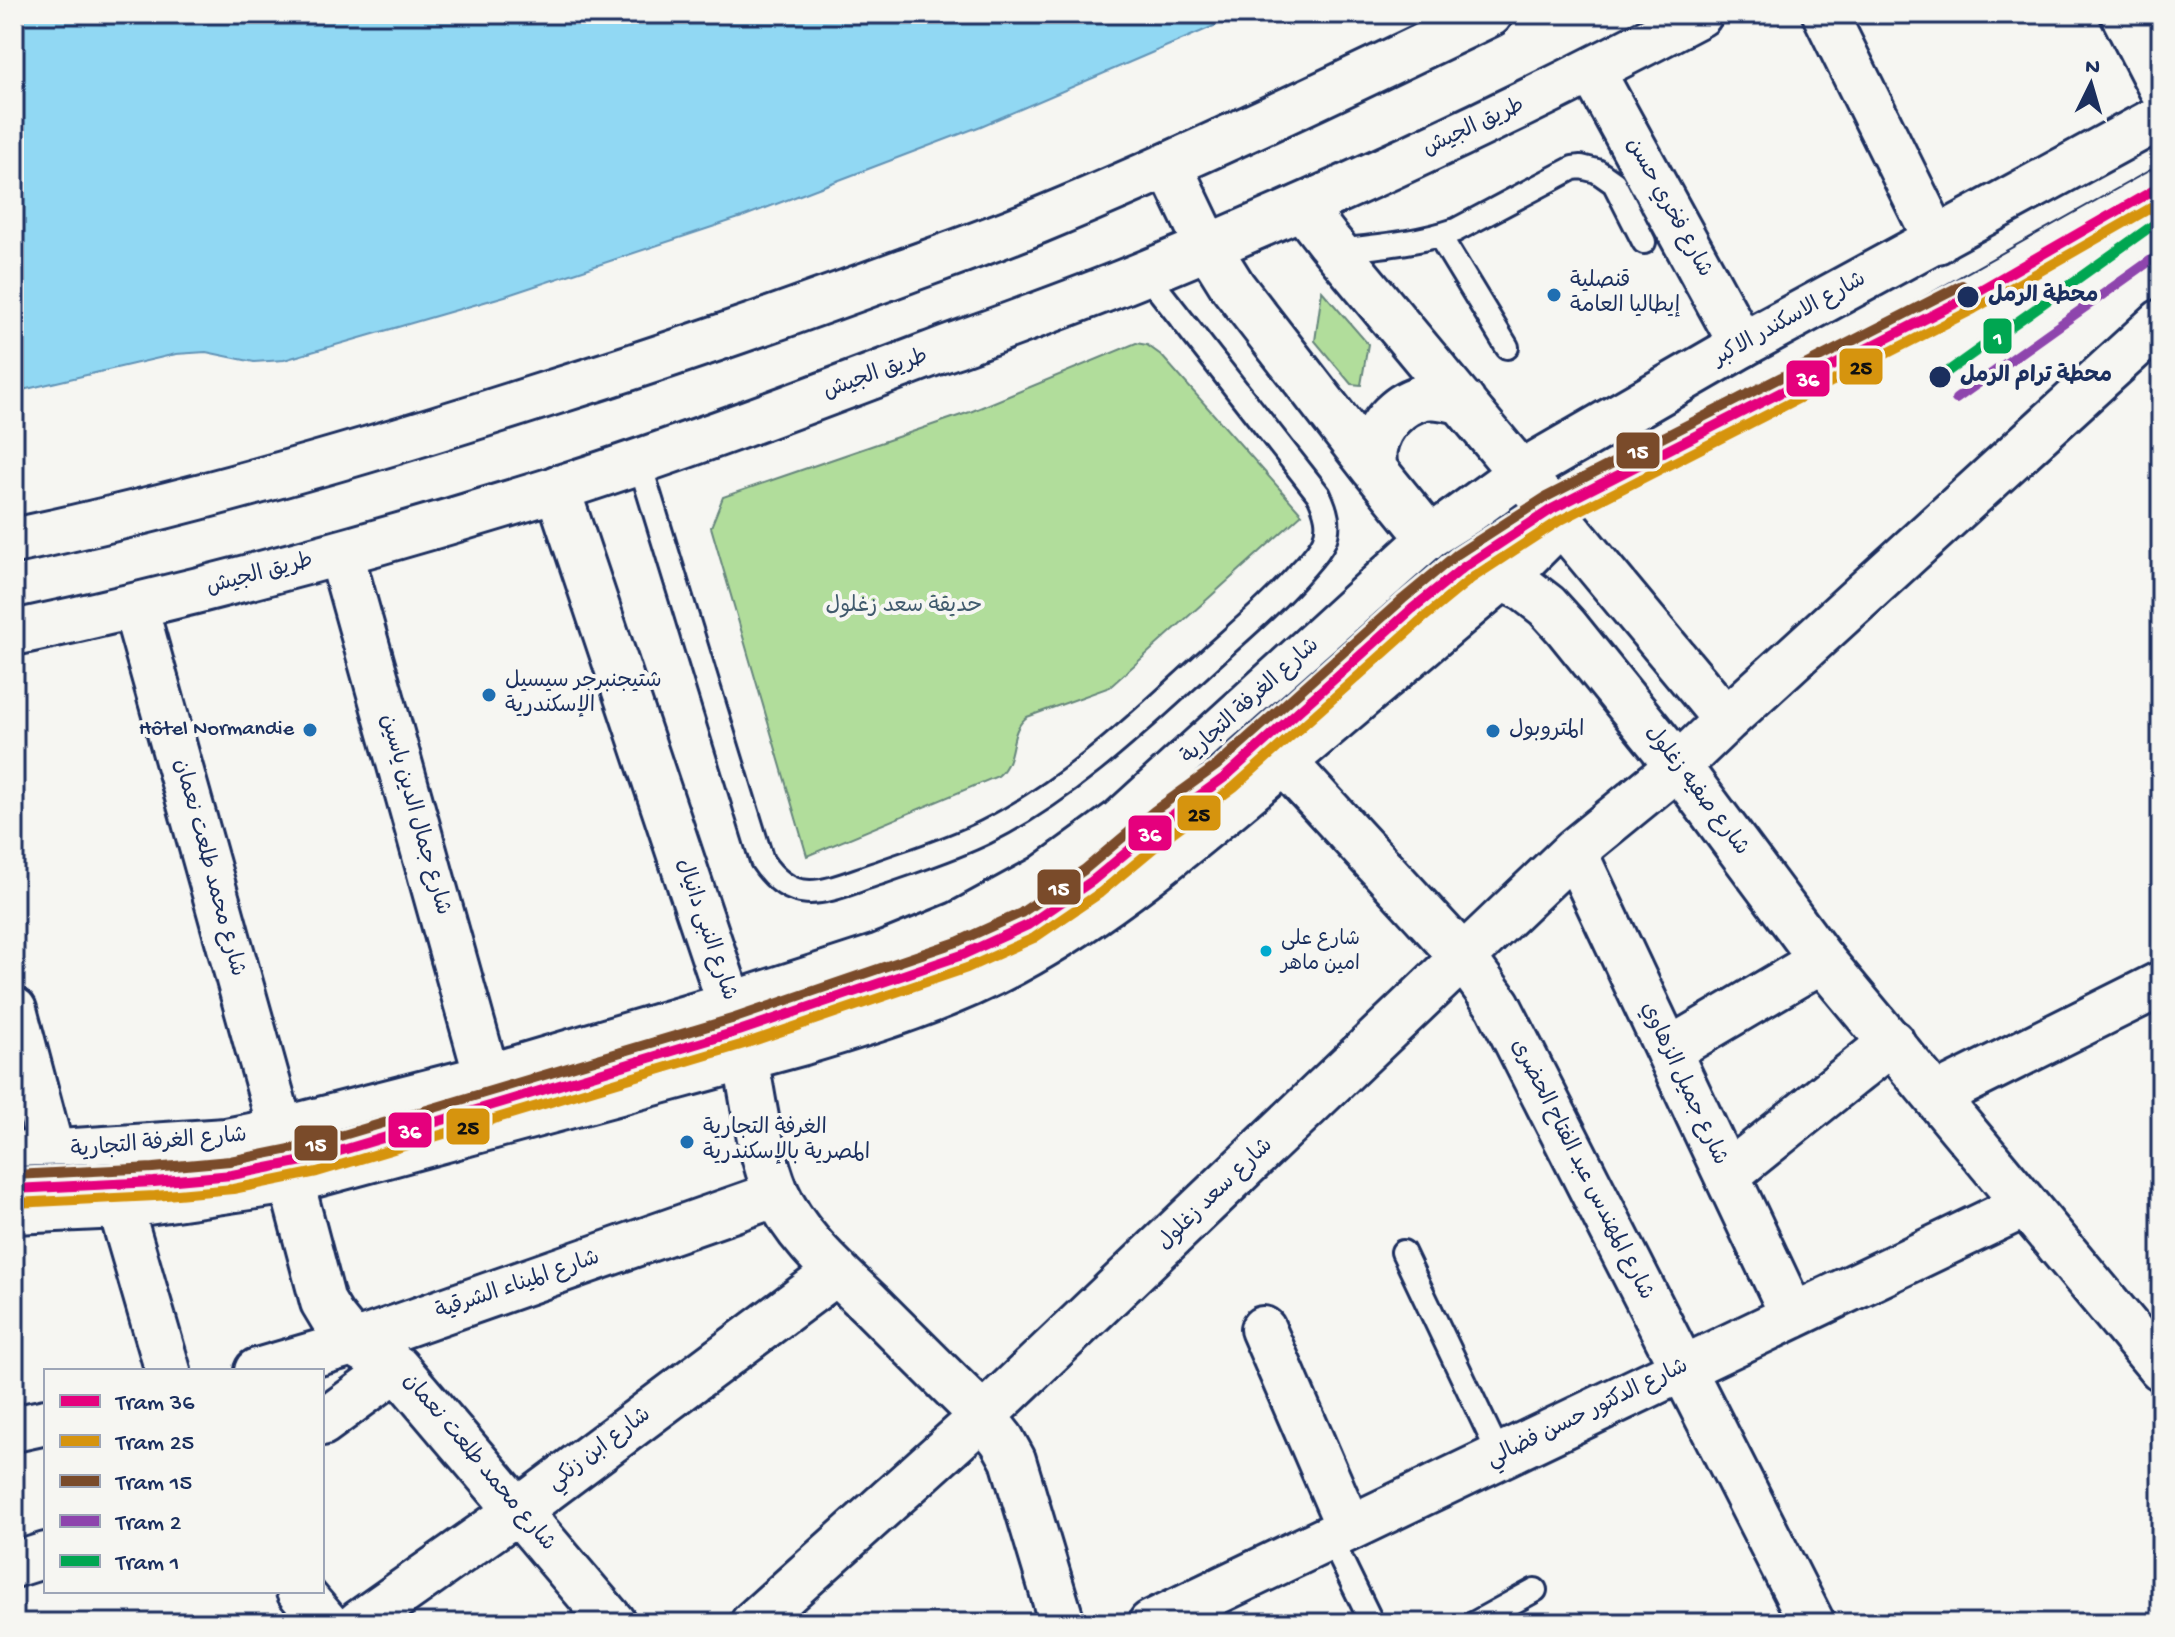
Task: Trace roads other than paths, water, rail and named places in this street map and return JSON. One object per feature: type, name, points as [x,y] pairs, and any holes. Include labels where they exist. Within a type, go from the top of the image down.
[{"type":"main road","points":[[14,541],[205,495],[348,456],[645,364],[782,317],[1035,222],[1169,165],[1490,14]]},
{"type":"main road","name":"طريق الجيش","points":[[14,633],[135,607],[341,554],[639,461],[849,386],[1146,274],[1302,207],[1485,124],[1700,14]]},
{"type":"main road","points":[[1825,14],[1937,241]]},
{"type":"main road","points":[[2123,14],[2161,88]]},
{"type":"main road","name":"شارع فخري حسن","points":[[1592,71],[1742,345]]},
{"type":"main road","name":"شارع الاسكندر الاكبر","points":[[1430,539],[1522,472],[1742,345],[2161,117]]},
{"type":"main road","name":"شارع صفيه زغلول","points":[[1169,165],[1208,247],[1233,287],[1430,539],[1443,554],[1464,567],[1502,578],[1525,589],[1557,616],[1678,766],[1822,960],[2161,1368]]},
{"type":"main road","points":[[1302,207],[1726,720]]},
{"type":"main road","points":[[1678,766],[2161,322]]},
{"type":"main road","points":[[1374,469],[1374,449],[1380,431],[1391,415],[1425,397],[1444,397],[1463,402]]},
{"type":"main road","name":"شارع النبى دانيال","points":[[557,488],[730,1005],[746,1058],[760,1149],[777,1194],[796,1226],[837,1272],[983,1416],[1002,1440],[1013,1460],[1062,1623]]},
{"type":"main road","points":[[14,1211],[120,1206],[291,1181],[746,1058],[873,1021],[946,993],[1011,964],[1063,934],[1128,888],[1190,840],[1502,578],[1562,521]]},
{"type":"main road","name":"شارع الغرفة التجارية","points":[[33,1154],[226,1141],[281,1130],[487,1077],[730,1005],[878,957],[959,924],[1043,878],[1120,822],[1430,539]]},
{"type":"main road","name":"شارع جمال الدين ياسين","points":[[341,554],[487,1077]]},
{"type":"main road","name":"شارع محمد طلعت نعمان","points":[[135,607],[281,1130]]},
{"type":"main road","name":"شارع المهندس عبد الفتاح الحضرى","points":[[1284,762],[1463,957],[1498,1005],[1812,1623]]},
{"type":"main road","name":"شارع سعد زغلول","points":[[753,1623],[983,1416],[1574,851],[1678,766]]},
{"type":"main road","name":"شارع جميل الزهاوي","points":[[1574,851],[1793,1316]]},
{"type":"main road","points":[[1668,1051],[1822,960]]},
{"type":"main road","points":[[1936,1096],[2161,984]]},
{"type":"main road","points":[[14,1010],[33,1154]]},
{"type":"main road","points":[[1727,1175],[1892,1042]]},
{"type":"main road","name":"شارع محمد طلعت نعمان","points":[[291,1181],[323,1302],[332,1317],[353,1343],[397,1368],[613,1623]]},
{"type":"main road","name":"شارع الميناء الشرقية","points":[[264,1369],[353,1343],[777,1194]]},
{"type":"main road","name":"شارع الدكتور حسن فضالي","points":[[1151,1623],[2025,1205]]},
{"type":"main road","points":[[120,1206],[167,1369]]},
{"type":"main road","name":"شارع ابن زنكي","points":[[359,1623],[519,1510],[837,1272]]},
{"type":"main road","points":[[1263,1329],[1339,1533]]},
{"type":"main road","points":[[324,1422],[397,1368]]},
{"type":"main road","points":[[14,1429],[44,1422]]},
{"type":"main road","points":[[14,1565],[44,1556]]},
{"type":"main road","points":[[301,1593],[326,1623]]},
{"type":"lane","points":[[1338,251],[1422,240],[1456,230],[1573,168],[1581,167],[1597,171],[1614,183],[1644,242]]},
{"type":"lane","points":[[1439,235],[1507,347]]},
{"type":"lane","points":[[639,461],[762,861],[773,877],[788,888],[807,893],[827,890],[937,853],[1031,807],[1075,777],[1272,601],[1318,551],[1325,538],[1326,509],[1319,495],[1146,274]]},
{"type":"lane","points":[[1403,1252],[1500,1456]]},
{"type":"lane","points":[[1339,1533],[1372,1623]]},
{"type":"lane","points":[[1475,1623],[1535,1590]]},
{"type":"water","points":[[14,14],[1242,14],[981,126],[742,217],[505,296],[284,360],[254,362],[206,352],[176,354],[14,392]]},
{"type":"tram line","points":[[14,1167],[180,1161],[249,1152],[306,1139],[917,957],[1020,910],[1117,848],[1206,763],[1443,554],[1539,494],[1863,331],[2161,164]]},
{"type":"tram line","name":"36","points":[[14,1189],[232,1175],[313,1159],[739,1031],[962,955],[1028,925],[1092,881],[1163,822],[1225,777],[1412,609],[1464,567],[1552,509],[1968,297],[2161,186]]},
{"type":"tram line","name":"25","points":[[15,1203],[233,1189],[317,1172],[744,1044],[967,968],[1034,938],[1100,893],[1234,787],[1472,578],[1559,521],[1974,309],[2161,202]]},
{"type":"tram line","name":"1","points":[[1940,377],[2153,225]]},
{"type":"tram line","name":"2","points":[[1956,399],[2161,253]]},
{"type":"tram line","name":"15","points":[[14,1175],[230,1161],[310,1145],[735,1018],[957,942],[1021,913],[1084,870],[1154,811],[1216,766],[1456,555],[1546,497],[1962,285]]},
{"type":"place","name":"قنصلية إيطاليا العامة","points":[[1554,295]]},
{"type":"place","name":"محطة الرمل","points":[[1968,297]]},
{"type":"place","name":"محطة ترام الرمل","points":[[1940,377]]},
{"type":"place","name":"شتيجنبرجر سيسيل الإسكندرية","points":[[489,695]]},
{"type":"place","name":"Hôtel Normandie","points":[[310,730]]},
{"type":"place","name":"المتروبول","points":[[1493,731]]},
{"type":"place","name":"شارع على امين ماهر","points":[[1266,951]]},
{"type":"place","name":"الغرفة التجارية المصرية بالإسكندرية","points":[[687,1142]]},
{"type":"park label","name":"حديقة سعد زغلول","points":[[904,607]]}]
